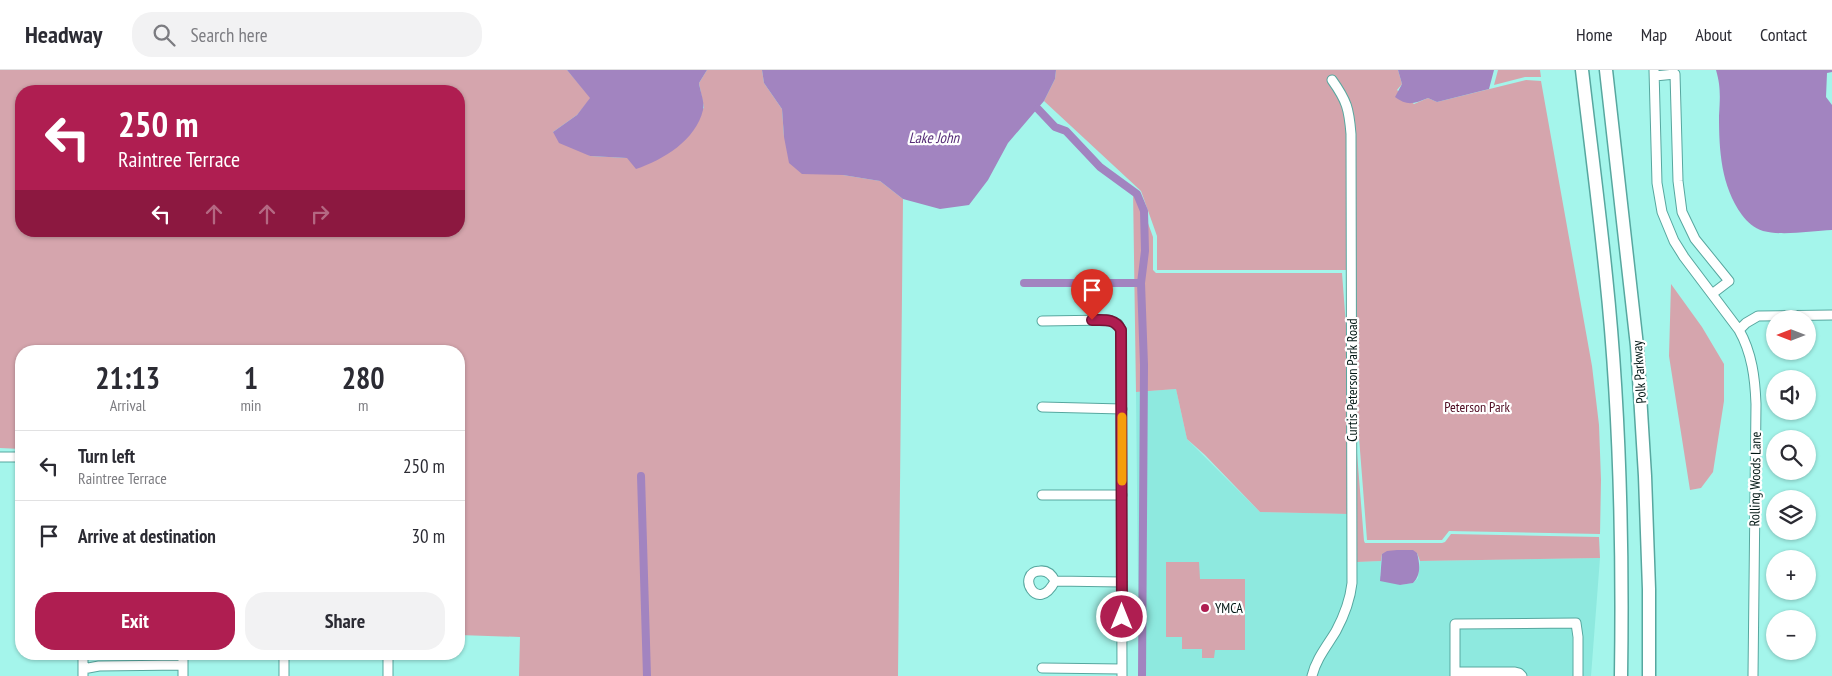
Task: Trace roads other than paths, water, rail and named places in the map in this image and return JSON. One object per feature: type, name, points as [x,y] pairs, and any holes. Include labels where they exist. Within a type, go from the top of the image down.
[{"type":"highway","name":"Polk Parkway","points":[[1582,70],[1606,278],[1614,383],[1620,502],[1621,676]]},
{"type":"highway","name":"Polk Parkway","points":[[1606,70],[1638,346],[1649,589],[1649,676]]},
{"type":"street","name":"Rolling Woods Lane","points":[[1712,294],[1729,282],[1695,239],[1682,212],[1678,181],[1675,74],[1655,73],[1657,183],[1662,212],[1679,249],[1746,342],[1755,379],[1753,676]]},
{"type":"street","name":"Curtis Peterson Park Road","points":[[1312,676],[1316,661],[1345,612],[1350,599],[1352,584],[1351,134],[1350,113],[1345,98],[1332,80]]},
{"type":"street","points":[[1739,330],[1758,316],[1832,315]]},
{"type":"street","points":[[1042,321],[1111,320],[1118,324],[1121,330],[1122,672],[1042,668]]},
{"type":"street","points":[[1042,407],[1122,408]]},
{"type":"street","points":[[0,457],[15,457]]},
{"type":"street","points":[[1042,495],[1122,495]]},
{"type":"street","points":[[1055,581],[1122,582]]},
{"type":"street","points":[[1522,676],[1514,672],[1455,674],[1455,624],[1576,623],[1578,676]]},
{"type":"street","points":[[183,660],[183,676]]},
{"type":"street","points":[[284,660],[284,676]]},
{"type":"street","points":[[388,660],[388,676]]},
{"type":"street","points":[[83,672],[98,666],[183,665]]},
{"type":"water","points":[[567,70],[707,70],[699,83],[703,110],[699,121],[686,139],[667,154],[646,165],[636,169],[627,158],[590,156],[559,143],[553,132],[577,115],[590,98]]},
{"type":"water","name":"Lake John","points":[[762,70],[1056,70],[1055,79],[1044,101],[1008,143],[988,180],[969,205],[940,209],[903,199],[880,181],[843,175],[802,174],[789,163],[784,137],[782,109],[764,83]]},
{"type":"water","points":[[1398,70],[1494,70],[1489,89],[1437,102],[1428,98],[1419,102],[1407,103],[1395,97],[1402,84]]},
{"type":"water","points":[[1716,70],[1832,70],[1832,72],[1827,73],[1826,97],[1832,105],[1832,230],[1788,233],[1763,231],[1748,222],[1742,215],[1725,180],[1721,155],[1720,98]]},
{"type":"water","points":[[1413,550],[1417,553],[1419,569],[1416,580],[1413,583],[1400,585],[1380,581],[1382,554],[1387,551]]},
{"type":"waterway","points":[[1038,109],[1055,127],[1066,131],[1100,167],[1137,194],[1144,211],[1145,251],[1141,283],[1144,365],[1142,676]]},
{"type":"waterway","points":[[1024,283],[1141,283]]},
{"type":"waterway","points":[[641,476],[647,676]]},
{"type":"place","name":"YMCA","points":[[1205,608]]},
{"type":"park label","name":"Peterson Park","points":[[1477,407]]}]
